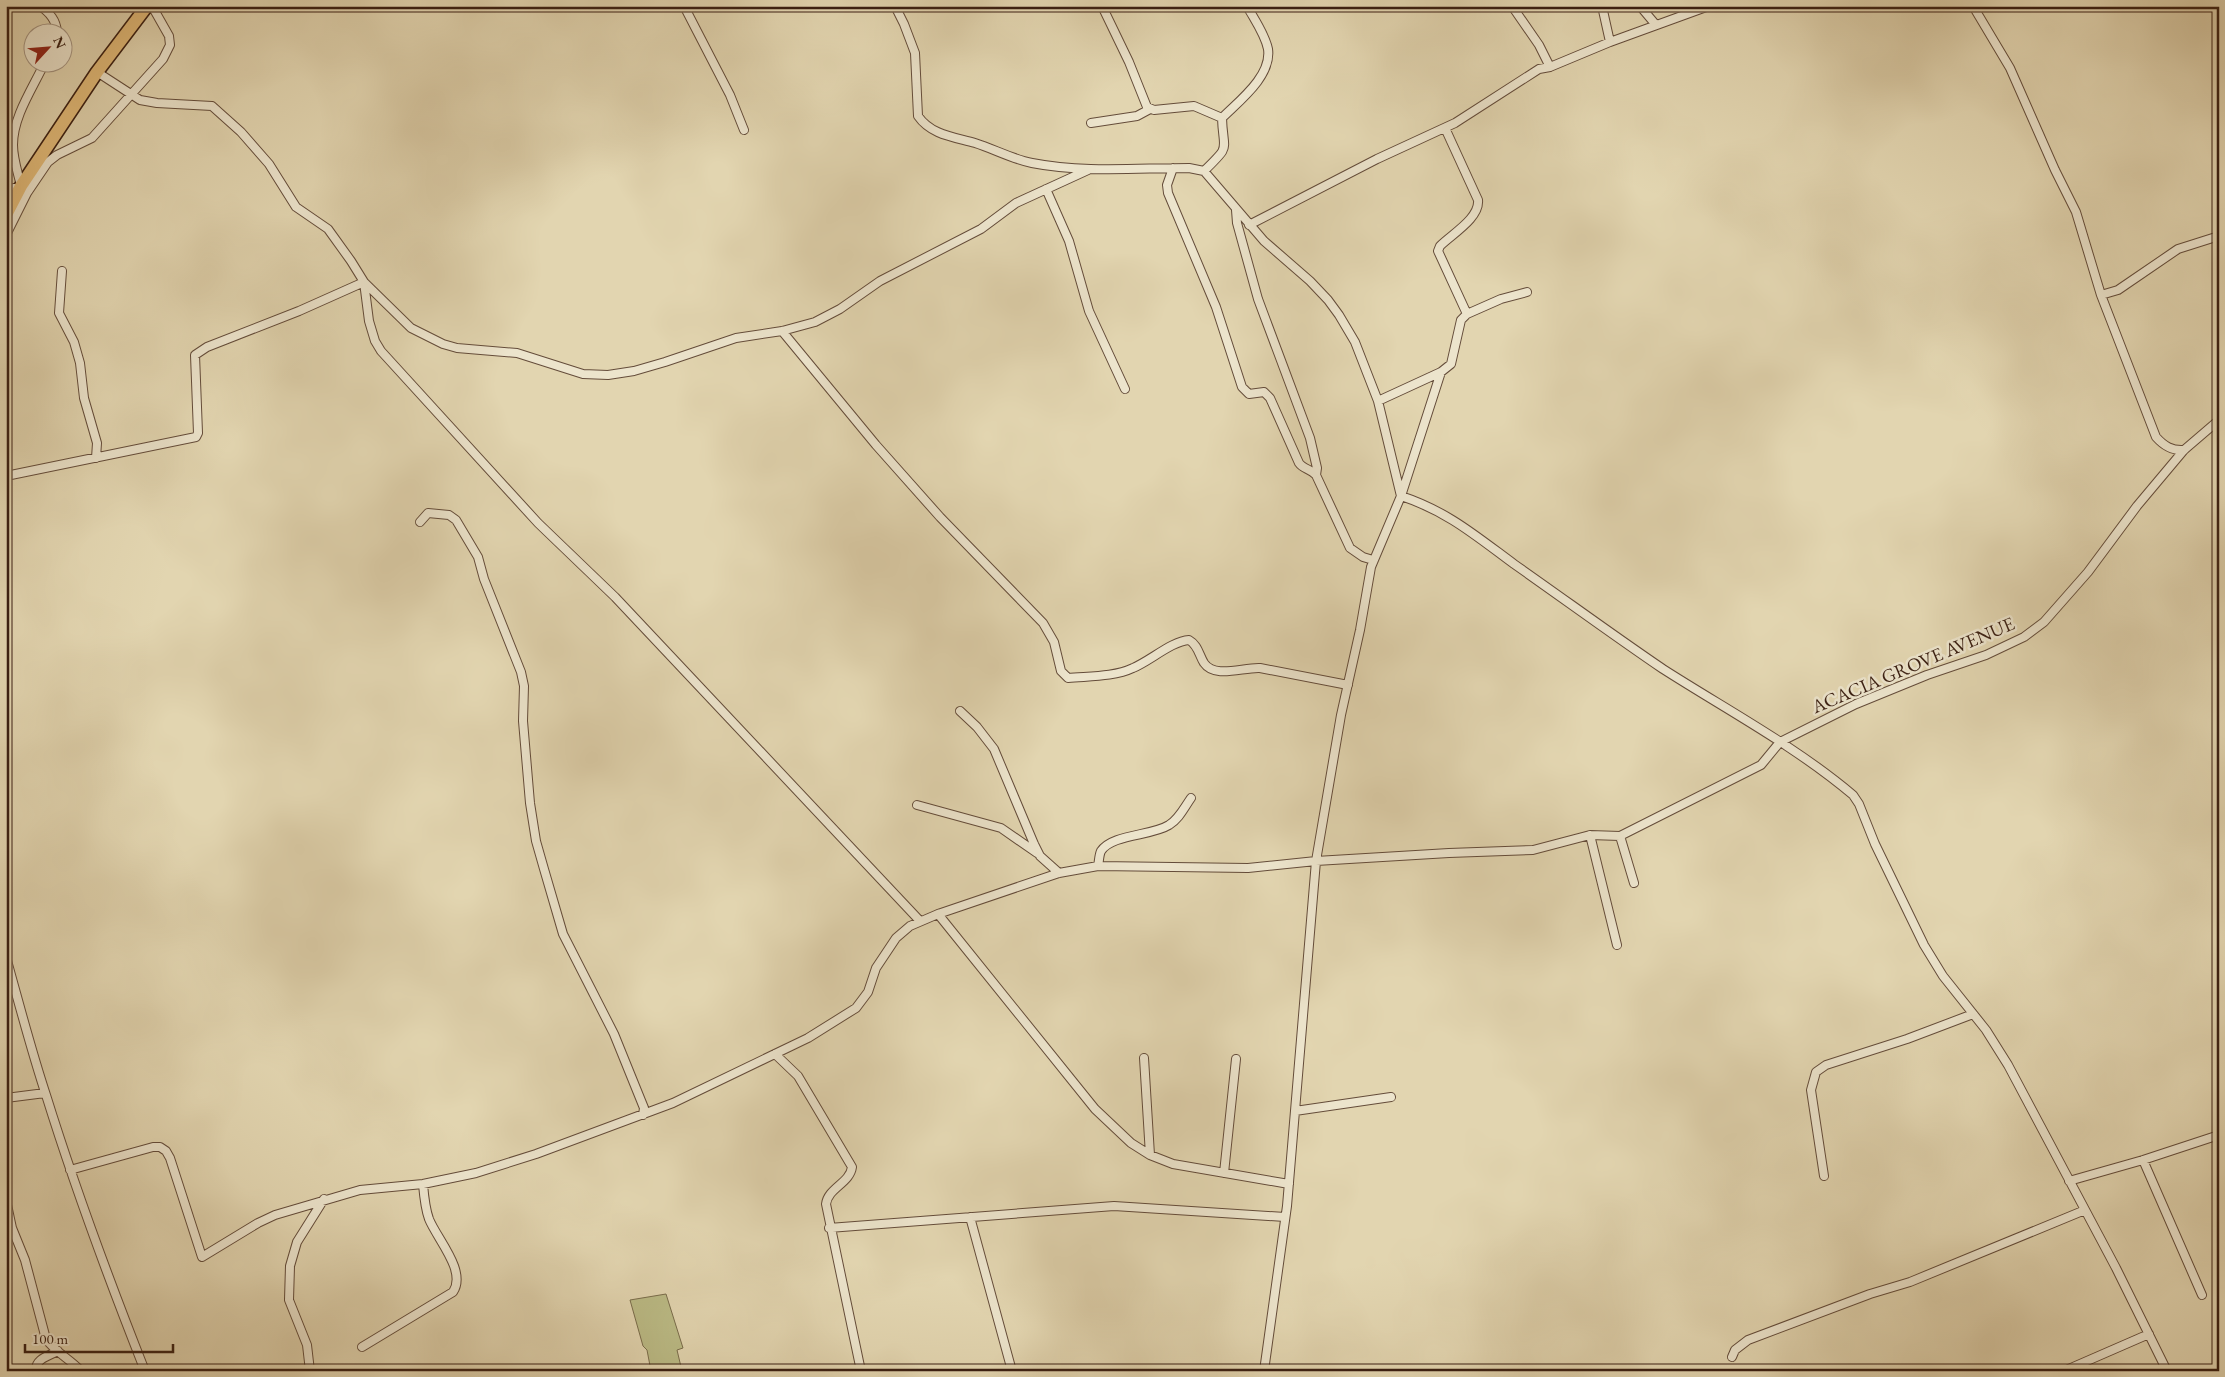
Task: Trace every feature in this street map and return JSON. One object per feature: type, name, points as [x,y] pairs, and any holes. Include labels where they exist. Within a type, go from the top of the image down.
[{"type":"main road","points":[[6,215],[21,186],[97,72],[147,6]]},
{"type":"street","points":[[40,6],[48,12],[54,22]]},
{"type":"street","points":[[6,235],[27,193],[48,162],[57,155],[92,138],[163,59],[170,45],[169,36],[152,6]]},
{"type":"street","points":[[684,6],[730,95],[744,130]]},
{"type":"street","points":[[895,6],[915,53],[917,110],[922,122],[942,135],[984,146],[1016,159],[1060,167],[1090,169],[1173,168],[1204,171],[1249,225],[1328,300],[1355,342],[1378,401],[1401,496]]},
{"type":"street","points":[[1102,6],[1129,62],[1144,102],[1150,110]]},
{"type":"street","points":[[1222,118],[1254,84],[1265,69],[1268,57],[1265,40],[1247,6]]},
{"type":"street","points":[[1512,6],[1539,45],[1550,67]]},
{"type":"street","points":[[1602,6],[1610,42]]},
{"type":"street","points":[[1640,6],[1656,25]]},
{"type":"street","points":[[1249,225],[1377,159],[1445,128],[1539,69],[1550,67],[1610,42],[1709,6]]},
{"type":"street","points":[[1973,6],[2010,68],[2055,170],[2076,212],[2101,295],[2156,437],[2169,448],[2177,451],[2184,450]]},
{"type":"street","points":[[6,190],[21,186],[14,158],[13,138],[20,114],[40,72]]},
{"type":"street","points":[[97,72],[140,100],[212,106],[219,111],[256,147],[296,207],[328,229],[364,282],[411,328],[443,344],[457,348],[516,353],[583,374],[608,375],[634,371],[736,338],[782,331],[815,322],[832,314],[880,281],[981,229],[1016,202],[1090,169]]},
{"type":"street","points":[[1091,122],[1137,116],[1150,110],[1194,106],[1222,118]]},
{"type":"street","points":[[1204,171],[1223,153],[1226,143],[1222,118]]},
{"type":"street","points":[[1445,128],[1479,206],[1471,217],[1440,246],[1438,251],[1467,314]]},
{"type":"street","points":[[1173,168],[1167,185],[1168,193],[1216,307],[1242,388],[1249,394],[1264,392],[1267,394],[1299,463],[1302,467],[1312,470],[1316,475],[1350,548],[1363,557],[1373,560]]},
{"type":"street","points":[[1046,189],[1069,241],[1088,311],[1125,389]]},
{"type":"street","points":[[1235,208],[1237,223],[1258,299],[1310,438],[1318,468],[1316,475]]},
{"type":"street","points":[[2101,295],[2118,290],[2178,249],[2219,236]]},
{"type":"street","points":[[62,271],[59,312],[74,342],[80,363],[84,398],[97,444],[96,458]]},
{"type":"street","points":[[6,476],[196,437],[198,433],[195,355],[206,346],[299,310],[364,282]]},
{"type":"street","points":[[364,282],[369,321],[380,351],[538,523],[615,597],[920,921]]},
{"type":"street","points":[[1378,401],[1441,372],[1450,364],[1461,320],[1467,314],[1501,299],[1527,292]]},
{"type":"street","points":[[782,331],[876,445],[934,510],[1043,623],[1054,642],[1061,671],[1068,678],[1097,676],[1132,669],[1179,642],[1189,640],[1195,646],[1204,662],[1214,671],[1222,672],[1260,668],[1348,685]]},
{"type":"street","points":[[1264,1371],[1289,1184],[1316,861],[1339,724],[1360,630],[1366,585],[1373,560],[1401,496],[1441,372]]},
{"type":"street","name":"ACACIA GROVE AVENUE","points":[[70,1170],[153,1147],[160,1147],[166,1151],[174,1168],[202,1257],[258,1222],[324,1199],[360,1190],[422,1184],[500,1166],[642,1115],[808,1038],[856,1008],[868,992],[876,968],[896,938],[910,926],[938,914],[1059,873],[1098,866],[1248,868],[1316,861],[1449,852],[1534,850],[1590,835],[1620,836],[1761,764],[1780,742],[1856,704],[1927,675],[1986,655],[2024,637],[2044,622],[2088,572],[2137,506],[2184,450],[2219,420]]},
{"type":"street","points":[[1401,496],[1417,501],[1465,526],[1663,668],[1780,742],[1853,795],[1859,804],[1875,844],[1924,945],[1943,976],[1986,1030],[2008,1066],[2085,1210],[2166,1371]]},
{"type":"street","points":[[420,522],[428,513],[449,515],[456,520],[478,557],[484,579],[524,686],[523,721],[532,820],[562,934],[614,1034],[644,1108],[642,1115]]},
{"type":"street","points":[[960,711],[981,731],[994,749],[1040,856]]},
{"type":"street","points":[[1098,866],[1100,853],[1105,847],[1120,840],[1165,827],[1175,820],[1191,798]]},
{"type":"street","points":[[917,805],[1001,828],[1040,856],[1059,873]]},
{"type":"street","points":[[1590,835],[1617,945]]},
{"type":"street","points":[[1620,836],[1634,883]]},
{"type":"street","points":[[938,914],[1095,1109],[1131,1143],[1150,1155],[1173,1164],[1289,1184]]},
{"type":"street","points":[[6,956],[45,1093],[70,1170],[113,1292],[145,1371]]},
{"type":"street","points":[[1824,1176],[1811,1090],[1816,1072],[1826,1065],[1907,1039],[1973,1014]]},
{"type":"street","points":[[775,1054],[798,1076],[852,1167],[849,1174],[827,1198],[829,1228],[861,1371]]},
{"type":"street","points":[[1144,1058],[1150,1155]]},
{"type":"street","points":[[1224,1173],[1236,1059]]},
{"type":"street","points":[[6,1098],[45,1093]]},
{"type":"street","points":[[1295,1111],[1392,1097]]},
{"type":"street","points":[[2069,1181],[2143,1160],[2219,1135]]},
{"type":"street","points":[[2143,1160],[2202,1295]]},
{"type":"street","points":[[362,1347],[453,1292],[457,1286],[456,1269],[429,1218],[422,1184]]},
{"type":"street","points":[[310,1371],[306,1340],[289,1300],[290,1266],[297,1242],[324,1199]]},
{"type":"street","points":[[6,1200],[12,1228],[25,1260],[46,1339],[53,1349],[58,1351],[81,1371]]},
{"type":"street","points":[[829,1228],[1114,1206],[1285,1217]]},
{"type":"street","points":[[1732,1357],[1735,1350],[1748,1340],[1870,1294],[1910,1282],[2085,1210]]},
{"type":"street","points":[[970,1218],[1012,1371]]},
{"type":"street","points":[[2064,1371],[2148,1334]]},
{"type":"street","points":[[36,1371],[38,1361],[58,1351]]},
{"type":"green space","points":[[666,1294],[683,1348],[677,1350],[682,1371],[651,1371],[647,1350],[643,1346],[630,1300]]}]
